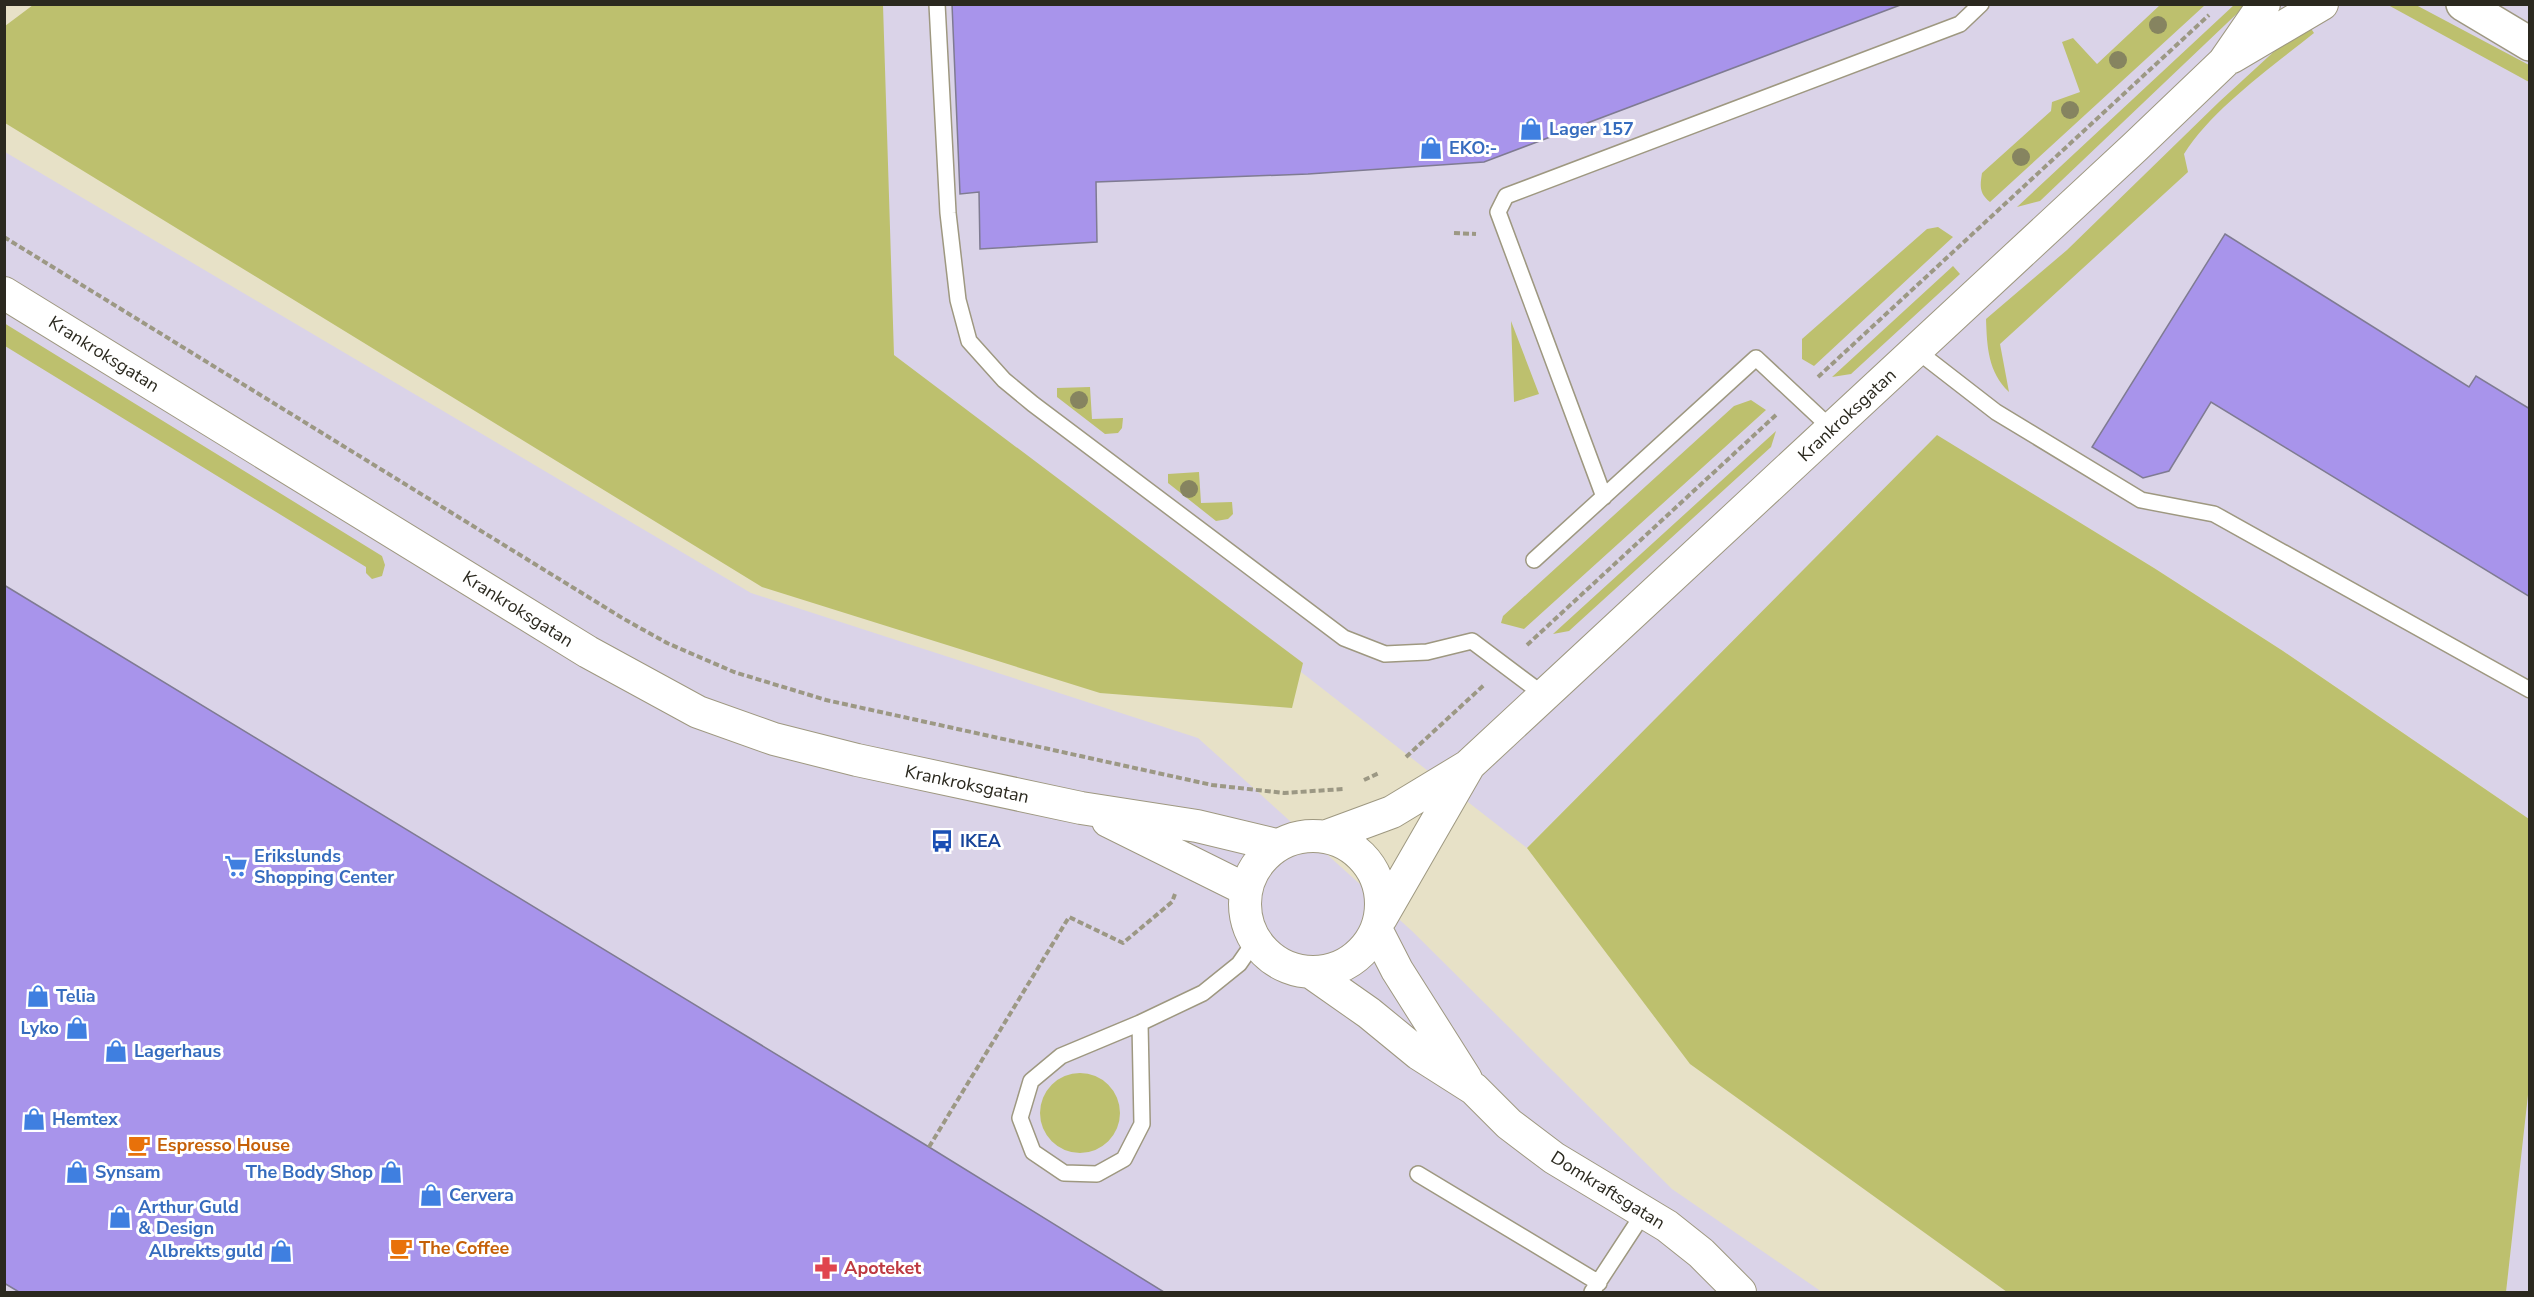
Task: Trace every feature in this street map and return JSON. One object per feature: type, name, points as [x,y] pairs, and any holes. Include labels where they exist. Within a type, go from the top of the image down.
[{"type":"street","name":"Krankroksgatan","points":[[1327,836],[1392,812],[1468,766],[2224,62],[2264,4]]},
{"type":"street","name":"Krankroksgatan","points":[[2224,62],[2322,4]]},
{"type":"street","points":[[2463,4],[2529,44]]},
{"type":"street","name":"Krankroksgatan","points":[[4,293],[588,652],[698,712],[774,739],[847,758],[1081,808],[1197,826],[1276,846]]},
{"type":"street","name":"Krankroksgatan","points":[[1379,925],[1468,766]]},
{"type":"street","name":"Krankroksgatan","points":[[1081,808],[1245,889]]},
{"type":"street","points":[[1301,835],[1327,836],[1352,847],[1371,866],[1382,891],[1379,925],[1362,954],[1339,968],[1312,973],[1280,964],[1255,941],[1245,916],[1245,889],[1256,864],[1276,846],[1301,835]]},
{"type":"street","name":"Domkraftsgatan","points":[[1379,925],[1397,970],[1474,1089],[1509,1124],[1554,1158],[1645,1211],[1701,1253],[1740,1293]]},
{"type":"street","name":"Domkraftsgatan","points":[[1312,973],[1369,1013],[1419,1054],[1474,1089]]},
{"type":"lane","points":[[937,4],[948,213],[958,300],[969,342],[1004,380],[1033,404],[1344,638],[1385,654],[1427,652],[1472,641],[1544,695]]},
{"type":"lane","points":[[1604,497],[1498,212],[1506,196],[1960,24],[1982,4]]},
{"type":"lane","points":[[1916,350],[1996,412],[2141,500],[2214,514],[2529,690]]},
{"type":"lane","points":[[1534,560],[1756,358],[1832,429]]},
{"type":"lane","points":[[1140,1023],[1142,1125],[1124,1159],[1097,1174],[1064,1173],[1033,1152],[1020,1118],[1031,1081],[1061,1056],[1140,1023],[1203,993],[1239,964],[1255,941]]},
{"type":"lane","points":[[1418,1174],[1595,1288],[1645,1211]]},
{"type":"path","points":[[1454,233],[1476,233],[1478,239]]},
{"type":"path","points":[[1197,826],[1212,785]]},
{"type":"path","points":[[929,1148],[1069,917],[1123,943],[1172,902],[1187,860]]},
{"type":"shaded area","points":[[873,5],[2529,5],[2529,819],[2283,651],[2154,568],[1937,436],[1527,848],[894,355]]},
{"type":"shaded area","points":[[5,152],[751,593],[1198,738],[1412,931],[1672,1189],[1822,1292],[5,1292]]},
{"type":"shaded area","points":[[2529,1077],[2529,1292],[2506,1292]]},
{"type":"green space","points":[[33,5],[883,5],[894,355],[1303,663],[1292,708],[1100,693],[762,587],[5,123],[5,26]]},
{"type":"green space","points":[[2160,5],[2205,5],[1990,202],[1981,189],[1982,173],[2051,111],[2052,102],[2080,92],[2062,42],[2073,38],[2097,64]]},
{"type":"green space","points":[[2234,5],[2246,5],[2040,201],[2017,207]]},
{"type":"green space","points":[[2388,5],[2416,5],[2529,65],[2529,82]]},
{"type":"green space","points":[[2308,24],[2314,33],[2244,89],[2196,137],[2184,154],[2188,172],[2000,344],[2009,392],[1997,376],[1990,358],[1986,319],[2067,250],[2219,102],[2280,46]]},
{"type":"green space","points":[[1938,227],[1953,237],[1814,366],[1802,359],[1802,339],[1927,229]]},
{"type":"green space","points":[[1953,266],[1960,274],[1851,374],[1832,377]]},
{"type":"green space","points":[[1511,321],[1539,394],[1514,402]]},
{"type":"green space","points":[[4,323],[382,556],[385,565],[382,576],[372,579],[366,573],[366,567],[5,346]]},
{"type":"green space","points":[[1090,387],[1092,419],[1123,418],[1122,428],[1118,433],[1105,434],[1057,397],[1057,388]]},
{"type":"green space","points":[[1751,400],[1766,410],[1524,629],[1501,623],[1503,616],[1734,406]]},
{"type":"green space","points":[[1776,431],[1771,447],[1569,631],[1553,634]]},
{"type":"green space","points":[[1937,435],[2154,568],[2283,651],[2529,819],[2530,1077],[2506,1292],[2007,1292],[1690,1064],[1527,848]]},
{"type":"green space","points":[[1199,472],[1201,503],[1232,502],[1233,514],[1228,519],[1216,521],[1168,483],[1168,474]]},
{"type":"green space","points":[[1080,1073],[1095,1076],[1108,1085],[1117,1098],[1120,1113],[1117,1128],[1108,1141],[1095,1150],[1080,1153],[1065,1150],[1052,1141],[1043,1128],[1040,1113],[1043,1098],[1052,1085],[1065,1076]]},
{"type":"building","points":[[952,4],[1903,4],[1484,162],[1308,174],[1096,182],[1097,242],[980,249],[979,192],[960,194]]},
{"type":"building","points":[[2225,234],[2469,387],[2476,376],[2530,409],[2530,597],[2211,402],[2169,471],[2143,478],[2092,447]]},
{"type":"building","name":"Erikslunds Shopping Center","points":[[4,585],[1164,1292],[19,1292],[4,1283]]},
{"type":"place","name":"Lager 157","points":[[1531,129]]},
{"type":"place","name":"EKO:-","points":[[1431,148]]},
{"type":"place","name":"IKEA","points":[[942,841]]},
{"type":"place","name":"Erikslunds Shopping Center","points":[[236,866]]},
{"type":"place","name":"Telia","points":[[38,996]]},
{"type":"place","name":"Lyko","points":[[77,1028]]},
{"type":"place","name":"Lagerhaus","points":[[116,1051]]},
{"type":"place","name":"Hemtex","points":[[34,1119]]},
{"type":"place","name":"Espresso House","points":[[139,1145]]},
{"type":"place","name":"Synsam","points":[[77,1172]]},
{"type":"place","name":"The Body Shop","points":[[391,1172]]},
{"type":"place","name":"Cervera","points":[[431,1195]]},
{"type":"place","name":"Arthur Guld & Design","points":[[120,1217]]},
{"type":"place","name":"The Coffee","points":[[401,1248]]},
{"type":"place","name":"Albrekts guld","points":[[281,1251]]},
{"type":"place","name":"Apoteket","points":[[826,1268]]}]
